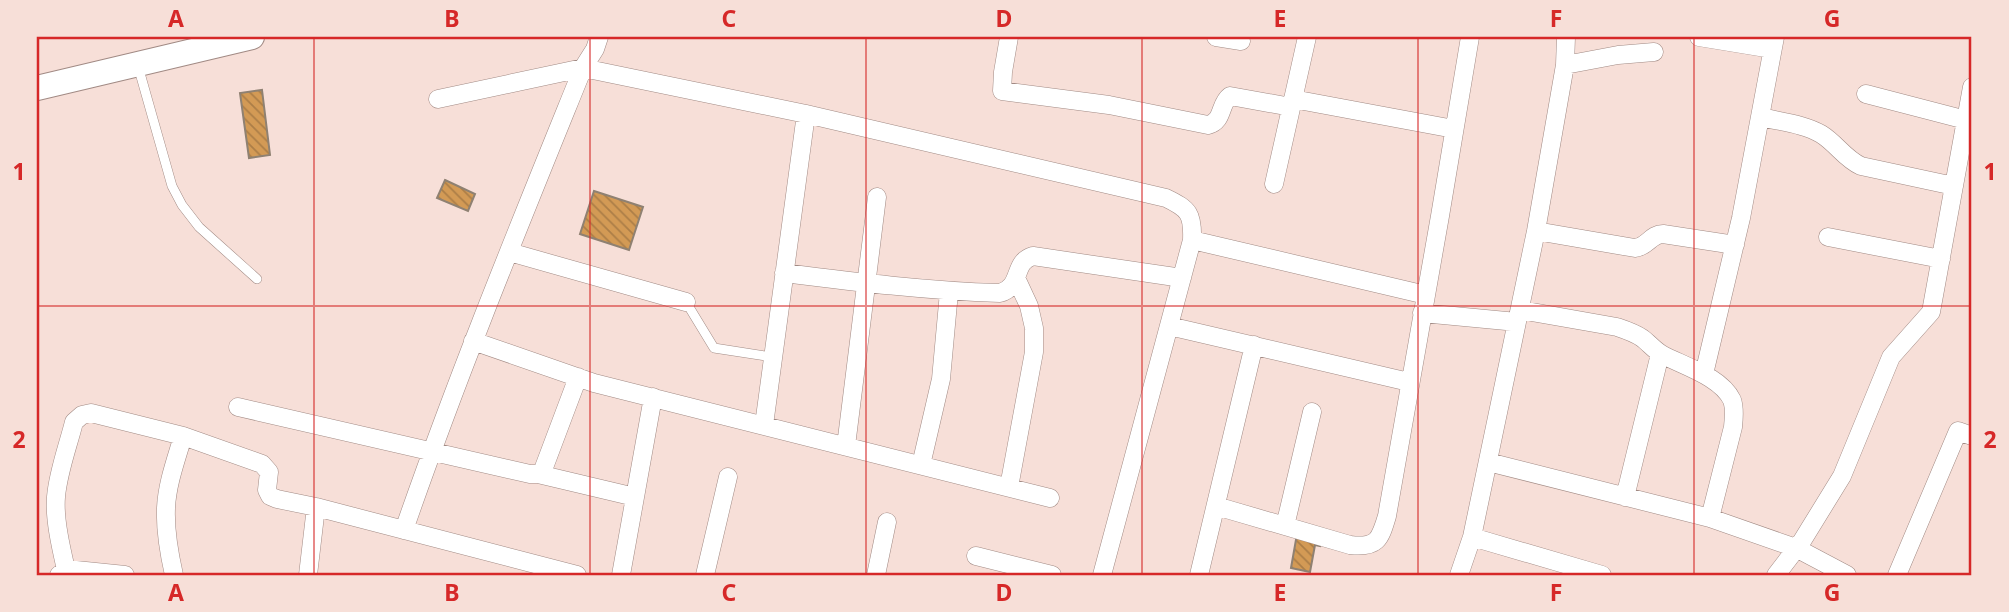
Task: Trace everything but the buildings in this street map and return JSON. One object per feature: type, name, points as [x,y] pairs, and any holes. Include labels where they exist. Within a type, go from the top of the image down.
[{"type":"street","points":[[37,89],[251,37]]},
{"type":"street","points":[[404,530],[473,341],[583,68],[596,49],[599,37]]},
{"type":"street","points":[[999,110],[1009,37]]},
{"type":"street","points":[[1216,37],[1241,41]]},
{"type":"street","points":[[1274,184],[1307,37]]},
{"type":"street","points":[[1216,506],[1350,545],[1364,547],[1374,543],[1382,532],[1387,516],[1469,37]]},
{"type":"street","points":[[1459,575],[1472,537],[1536,231],[1565,65],[1566,37]]},
{"type":"street","points":[[1699,37],[1774,43],[1735,245],[1704,374]]},
{"type":"street","points":[[1565,65],[1618,55],[1654,52]]},
{"type":"street","points":[[438,99],[583,68],[806,114],[1166,198],[1183,206],[1193,224],[1192,240],[1102,575]]},
{"type":"street","points":[[1776,575],[1802,541],[1842,476],[1891,357],[1931,312],[1972,87]]},
{"type":"street","points":[[1002,91],[1109,105],[1208,125],[1219,118],[1225,99],[1230,96],[1292,103],[1454,129]]},
{"type":"street","points":[[1866,94],[1966,120]]},
{"type":"street","points":[[764,425],[806,114]]},
{"type":"street","points":[[1761,117],[1808,128],[1820,134],[1861,166],[1954,186]]},
{"type":"street","points":[[846,446],[877,197]]},
{"type":"street","points":[[1536,231],[1635,248],[1641,247],[1657,234],[1735,245]]},
{"type":"street","points":[[1828,237],[1941,259]]},
{"type":"street","points":[[1192,240],[1424,304],[1617,327],[1640,336],[1660,354],[1704,374],[1731,399],[1733,427],[1710,519]]},
{"type":"street","points":[[509,252],[686,302]]},
{"type":"street","points":[[784,273],[949,292],[1000,293],[1014,283],[1020,265],[1026,258],[1033,256],[1182,278]]},
{"type":"street","points":[[1009,487],[1034,352],[1034,328],[1029,306],[1016,278]]},
{"type":"street","points":[[921,465],[941,379],[949,292]]},
{"type":"street","points":[[1169,326],[1409,382]]},
{"type":"street","points":[[473,341],[594,383],[1050,498]]},
{"type":"street","points":[[1199,575],[1254,345]]},
{"type":"street","points":[[1625,496],[1660,354]]},
{"type":"street","points":[[537,474],[543,470],[578,377]]},
{"type":"street","points":[[621,575],[653,397]]},
{"type":"street","points":[[238,407],[635,497]]},
{"type":"street","points":[[125,575],[65,573],[56,499],[74,422],[91,412],[183,436],[262,464],[268,472],[267,490],[270,496],[277,499],[577,575]]},
{"type":"street","points":[[1285,526],[1312,412]]},
{"type":"street","points":[[1897,575],[1958,431],[1972,436]]},
{"type":"street","points":[[174,575],[166,528],[166,508],[168,488],[183,436]]},
{"type":"street","points":[[1488,462],[1710,519],[1796,548],[1847,575]]},
{"type":"street","points":[[705,575],[728,477]]},
{"type":"street","points":[[308,575],[316,507]]},
{"type":"street","points":[[876,575],[887,522]]},
{"type":"street","points":[[1472,537],[1602,575]]},
{"type":"street","points":[[976,556],[1052,575]]},
{"type":"lane","points":[[137,64],[172,186],[182,205],[199,227],[257,279]]},
{"type":"lane","points":[[686,302],[714,348],[772,357]]}]
